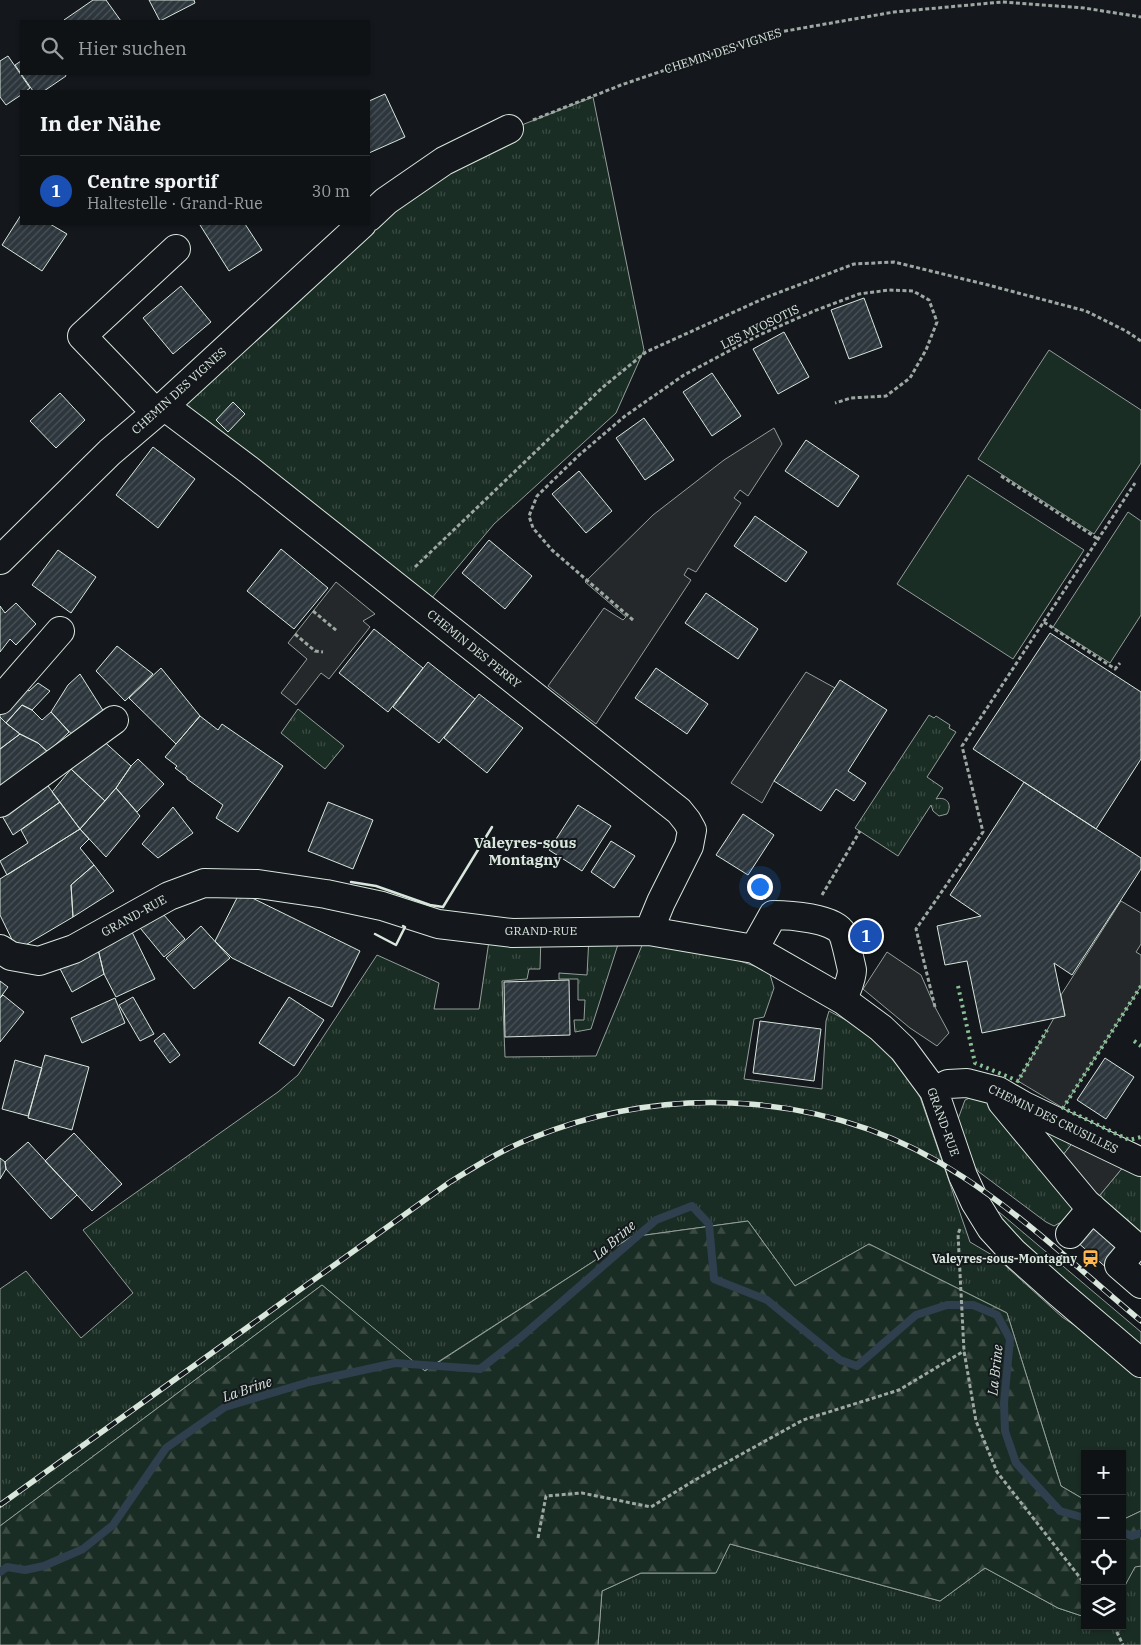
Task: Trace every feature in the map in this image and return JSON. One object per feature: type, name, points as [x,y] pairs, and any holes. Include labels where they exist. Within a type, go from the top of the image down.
[{"type":"street","points":[[370,216],[386,201],[444,161],[509,129]]},
{"type":"street","name":"CHEMIN DES VIGNES","points":[[0,560],[110,452],[160,410],[361,225]]},
{"type":"street","name":"CHEMIN DES PERRY","points":[[176,249],[82,336],[160,410],[249,470],[679,811],[688,821],[692,830],[689,846],[649,931]]},
{"type":"street","points":[[0,700],[60,631]]},
{"type":"street","points":[[0,803],[114,720]]},
{"type":"street","name":"GRAND-RUE","points":[[0,949],[11,956],[39,961],[74,949],[169,896],[204,882],[258,884],[326,894],[382,906],[438,924],[512,933],[649,931],[754,949],[843,1000],[881,1028],[902,1049],[934,1090],[963,1176],[975,1202],[991,1228],[1013,1252],[1141,1363]]},
{"type":"street","points":[[754,949],[773,915],[809,917],[836,927],[843,933],[852,971],[843,1000]]},
{"type":"street","name":"CHEMIN DES CRUSILLES","points":[[934,1090],[948,1084],[967,1083],[998,1091],[1024,1106],[1141,1162]]},
{"type":"street","points":[[998,1091],[1002,1102],[1086,1203],[1135,1246],[1119,1265],[1141,1284]]},
{"type":"street","points":[[1070,1234],[1092,1208]]},
{"type":"path","name":"CHEMIN DES VIGNES","points":[[509,129],[621,85],[774,33],[894,12],[1002,2],[1084,8],[1141,17]]},
{"type":"path","points":[[394,586],[603,387],[646,352],[767,297],[854,264],[894,262],[1086,311],[1126,331],[1141,341]]},
{"type":"path","name":"LES MYOSOTIS","points":[[633,620],[552,550],[533,528],[528,516],[537,496],[578,456],[625,416],[684,375],[757,336],[859,294],[889,290],[913,291],[929,300],[937,322],[926,350],[910,378],[886,396],[852,398],[835,403]]},
{"type":"path","points":[[1001,476],[1098,539]]},
{"type":"path","points":[[935,1007],[916,929],[983,832],[962,746],[1135,483]]},
{"type":"path","points":[[313,611],[338,631]]},
{"type":"path","points":[[1044,622],[1115,669],[1120,662]]},
{"type":"path","points":[[295,634],[315,651],[323,652]]},
{"type":"path","points":[[809,917],[860,831]]},
{"type":"path","points":[[975,1202],[958,1234],[964,1351],[976,1421],[998,1472],[1081,1579]]},
{"type":"path","points":[[538,1538],[546,1496],[582,1493],[651,1507],[695,1480],[803,1420],[899,1390],[964,1351]]},
{"type":"path","points":[[1116,1630],[1123,1645]]},
{"type":"green space","points":[[593,97],[644,350],[616,413],[494,524],[425,606],[165,406],[363,225],[370,225],[370,220],[509,130]]},
{"type":"green space","points":[[1049,350],[1141,410],[1141,463],[1094,534],[978,459]]},
{"type":"green space","points":[[968,475],[1084,550],[1013,659],[897,584]]},
{"type":"green space","points":[[1128,512],[1141,521],[1141,615],[1110,663],[1053,627]]},
{"type":"green space","points":[[298,709],[344,746],[325,769],[281,733]]},
{"type":"green space","points":[[929,715],[934,718],[936,716],[950,725],[949,728],[956,732],[927,777],[943,788],[936,799],[940,798],[948,802],[949,810],[947,814],[939,816],[933,811],[931,805],[898,856],[855,828]]},
{"type":"green space","points":[[490,934],[541,935],[540,969],[529,969],[527,979],[502,981],[505,1057],[596,1056],[643,943],[728,957],[769,971],[774,988],[764,1017],[754,1019],[744,1079],[822,1089],[826,1021],[829,1011],[859,1027],[897,1064],[918,1091],[970,1242],[997,1258],[1062,1317],[1141,1369],[1141,1511],[1126,1518],[1126,1450],[1081,1450],[1081,1498],[1061,1486],[1007,1313],[869,1244],[795,1286],[748,1221],[631,1237],[424,1371],[322,1285],[0,1526],[0,1289],[26,1271],[81,1338],[133,1293],[83,1230],[278,1092],[298,1075],[377,955],[439,983],[434,1009],[479,1009]]},
{"type":"green space","points":[[621,935],[591,1029],[575,1032],[574,1020],[584,1020],[585,1000],[578,1000],[578,979],[559,979],[559,973],[587,975],[589,936]]},
{"type":"green space","points":[[979,1094],[992,1101],[1076,1197],[1072,1216],[1054,1226],[1046,1222],[979,1172],[974,1166],[958,1119],[965,1100]]},
{"type":"green space","points":[[1024,1116],[1074,1141],[1059,1160]]},
{"type":"green space","points":[[1124,1166],[1141,1175],[1141,1240],[1095,1201]]},
{"type":"green space","points":[[999,1212],[1141,1332],[1141,1346],[1020,1245],[993,1213]]},
{"type":"green space","points":[[748,1221],[795,1286],[869,1244],[1007,1313],[1061,1486],[1081,1498],[1081,1616],[1058,1608],[985,1568],[940,1601],[730,1544],[716,1573],[641,1573],[602,1591],[598,1645],[0,1645],[0,1526],[322,1285],[425,1371],[631,1237]]},
{"type":"green space","points":[[1141,1511],[1141,1566],[1135,1567],[1126,1584],[1126,1540],[1126,1518]]},
{"type":"green space","points":[[730,1544],[940,1601],[985,1568],[1058,1608],[1081,1616],[1081,1630],[1126,1630],[1126,1583],[1135,1566],[1141,1566],[1141,1645],[598,1645],[602,1591],[641,1573],[715,1573]]},
{"type":"shaded area","points":[[774,428],[782,444],[748,496],[740,490],[734,498],[741,503],[696,572],[688,568],[684,575],[691,580],[596,724],[548,686],[604,608],[623,620],[626,617],[585,582],[653,515],[724,460]]},
{"type":"shaded area","points":[[336,582],[375,614],[363,621],[370,627],[329,679],[321,673],[296,705],[281,693],[307,659],[288,643]]},
{"type":"shaded area","points":[[806,672],[835,688],[774,781],[762,803],[731,783]]},
{"type":"shaded area","points":[[1121,901],[1141,913],[1141,944],[1136,952],[1141,955],[1141,986],[1063,1108],[1018,1081],[1054,1018],[1065,1015],[1061,995]]},
{"type":"shaded area","points":[[887,952],[921,975],[949,1033],[937,1046],[910,1028],[863,989]]},
{"type":"shaded area","points":[[1074,1141],[1124,1166],[1095,1201],[1059,1160]]},
{"type":"building","points":[[93,0],[106,0],[120,20],[64,20]]},
{"type":"building","points":[[149,0],[194,0],[195,3],[159,20]]},
{"type":"building","points":[[8,56],[30,88],[20,90],[20,96],[6,105],[0,97],[0,61]]},
{"type":"building","points":[[20,62],[20,72],[15,65]]},
{"type":"building","points":[[22,75],[66,76],[45,90],[32,90]]},
{"type":"building","points":[[385,94],[405,137],[370,153],[370,101]]},
{"type":"building","points":[[20,217],[20,225],[52,225],[67,234],[42,271],[2,245]]},
{"type":"building","points":[[200,225],[246,225],[262,250],[229,271]]},
{"type":"building","points":[[181,286],[211,322],[173,354],[143,318]]},
{"type":"building","points":[[864,298],[882,347],[849,359],[831,310]]},
{"type":"building","points":[[784,332],[809,377],[778,394],[753,349]]},
{"type":"building","points":[[712,373],[741,416],[712,436],[683,392]]},
{"type":"building","points":[[60,393],[85,420],[56,448],[30,421]]},
{"type":"building","points":[[233,402],[245,414],[228,432],[216,420]]},
{"type":"building","points":[[644,418],[674,460],[645,480],[616,438]]},
{"type":"building","points":[[806,440],[859,476],[838,507],[785,471]]},
{"type":"building","points":[[153,447],[195,479],[158,528],[116,495]]},
{"type":"building","points":[[579,471],[612,511],[586,533],[552,494]]},
{"type":"building","points":[[755,516],[807,552],[786,582],[734,546]]},
{"type":"building","points":[[489,540],[532,576],[505,609],[462,573]]},
{"type":"building","points":[[281,549],[328,588],[294,629],[247,591]]},
{"type":"building","points":[[58,550],[96,577],[71,613],[32,585]]},
{"type":"building","points":[[706,593],[758,629],[738,659],[685,623]]},
{"type":"building","points":[[16,603],[36,624],[16,645],[10,639],[0,652],[0,606],[5,613]]},
{"type":"building","points":[[374,629],[423,668],[388,712],[339,673]]},
{"type":"building","points":[[1050,633],[1141,692],[1141,759],[1096,829],[973,749]]},
{"type":"building","points":[[117,646],[153,674],[125,701],[96,671]]},
{"type":"building","points":[[428,662],[475,699],[439,743],[393,707]]},
{"type":"building","points":[[161,668],[200,716],[176,744],[129,698]]},
{"type":"building","points":[[656,668],[708,704],[687,734],[635,698]]},
{"type":"building","points":[[80,674],[104,712],[78,741],[51,712],[68,685]]},
{"type":"building","points":[[840,680],[887,710],[848,771],[866,783],[854,801],[836,789],[821,811],[774,781]]},
{"type":"building","points":[[38,683],[50,691],[32,710],[22,705],[6,723],[0,717],[0,712],[21,686],[29,691]]},
{"type":"building","points":[[479,694],[523,728],[487,773],[444,738]]},
{"type":"building","points":[[22,705],[32,710],[42,720],[51,712],[69,732],[48,752],[38,743],[20,734],[6,723]]},
{"type":"building","points":[[200,716],[218,730],[222,724],[283,766],[238,832],[216,818],[223,805],[187,779],[175,768],[177,766],[165,757]]},
{"type":"building","points":[[0,717],[20,734],[0,749]]},
{"type":"building","points":[[20,734],[38,743],[51,755],[9,795],[0,785],[0,749]]},
{"type":"building","points":[[98,736],[131,766],[105,801],[71,769]]},
{"type":"building","points":[[138,759],[164,784],[137,812],[116,788]]},
{"type":"building","points":[[71,769],[105,801],[80,829],[52,792]]},
{"type":"building","points":[[45,782],[60,802],[13,835],[1,814]]},
{"type":"building","points":[[1024,782],[1141,858],[1141,869],[1072,975],[1054,963],[1065,1016],[982,1033],[967,961],[945,965],[937,926],[981,916],[950,895]]},
{"type":"building","points":[[116,788],[140,816],[106,857],[80,829]]},
{"type":"building","points":[[60,802],[80,829],[7,875],[0,861],[28,843],[21,830]]},
{"type":"building","points":[[328,802],[373,820],[353,869],[308,851]]},
{"type":"building","points":[[578,805],[611,826],[582,871],[549,850]]},
{"type":"building","points":[[173,807],[193,833],[158,858],[142,844]]},
{"type":"building","points":[[743,814],[774,835],[748,875],[716,855]]},
{"type":"building","points":[[80,829],[89,839],[80,848],[94,865],[71,885],[73,917],[17,950],[0,915],[0,879]]},
{"type":"building","points":[[611,841],[635,856],[614,888],[591,872]]},
{"type":"building","points":[[94,865],[114,891],[73,917],[71,885]]},
{"type":"building","points":[[240,892],[360,951],[332,1007],[232,958],[215,941]]},
{"type":"building","points":[[156,906],[185,939],[164,957],[136,923]]},
{"type":"building","points":[[201,926],[230,958],[194,989],[166,958]]},
{"type":"building","points":[[131,930],[155,979],[116,997],[104,974],[97,945]]},
{"type":"building","points":[[97,945],[104,974],[72,992],[56,961]]},
{"type":"building","points":[[569,980],[570,1035],[505,1037],[504,982]]},
{"type":"building","points":[[0,981],[8,987],[0,998]]},
{"type":"building","points":[[3,995],[24,1012],[0,1042],[0,998]]},
{"type":"building","points":[[133,997],[154,1034],[140,1041],[119,1005]]},
{"type":"building","points":[[289,997],[324,1020],[294,1066],[259,1043]]},
{"type":"building","points":[[115,998],[125,1023],[82,1043],[71,1018]]},
{"type":"building","points":[[760,1021],[821,1029],[814,1081],[753,1073]]},
{"type":"building","points":[[164,1033],[180,1055],[170,1063],[154,1041]]},
{"type":"building","points":[[45,1055],[89,1067],[72,1130],[28,1118]]},
{"type":"building","points":[[1105,1058],[1134,1077],[1106,1119],[1077,1100]]},
{"type":"building","points":[[15,1060],[42,1068],[28,1116],[2,1109]]},
{"type":"building","points":[[74,1133],[122,1184],[92,1211],[45,1161]]},
{"type":"building","points":[[28,1142],[77,1195],[51,1219],[6,1169],[5,1162]]},
{"type":"building","points":[[0,1158],[5,1162],[6,1169],[0,1179]]},
{"type":"building","points":[[1096,1218],[1129,1247],[1109,1270],[1076,1241]]},
{"type":"waterway","name":"La Brine","points":[[0,1572],[7,1567],[25,1570],[44,1566],[83,1549],[113,1525],[166,1448],[225,1407],[309,1382],[395,1363],[480,1369],[521,1337],[656,1220],[692,1206],[709,1224],[714,1279],[767,1300],[840,1360],[857,1366],[916,1315],[947,1305],[973,1305],[997,1315],[1010,1339],[1004,1403],[1005,1431],[1016,1463],[1060,1511],[1081,1517]]},
{"type":"waterway","name":"La Brine","points":[[1126,1534],[1132,1536],[1141,1533]]},
{"type":"railway","points":[[0,1505],[450,1182],[521,1142],[586,1120],[641,1108],[696,1103],[752,1104],[808,1112],[862,1127],[914,1149],[963,1177],[1009,1210],[1141,1321]]},
{"type":"hedge","points":[[958,986],[975,1063],[1018,1081],[1047,1030]]},
{"type":"hedge","points":[[1141,986],[1063,1108],[1129,1140],[1141,1137]]},
{"type":"hedge","points":[[1134,1041],[1141,1046]]},
{"type":"wall","points":[[351,882],[376,886],[430,905],[443,907],[492,827]]},
{"type":"wall","points":[[375,934],[396,945],[405,927],[403,926]]},
{"type":"place","name":"Centre sportif","points":[[866,936]]},
{"type":"place","name":"Valeyres-sous-Montagny","points":[[1091,1259]]},
{"type":"district","name":"Valeyres-sous Montagny","points":[[525,852]]}]
